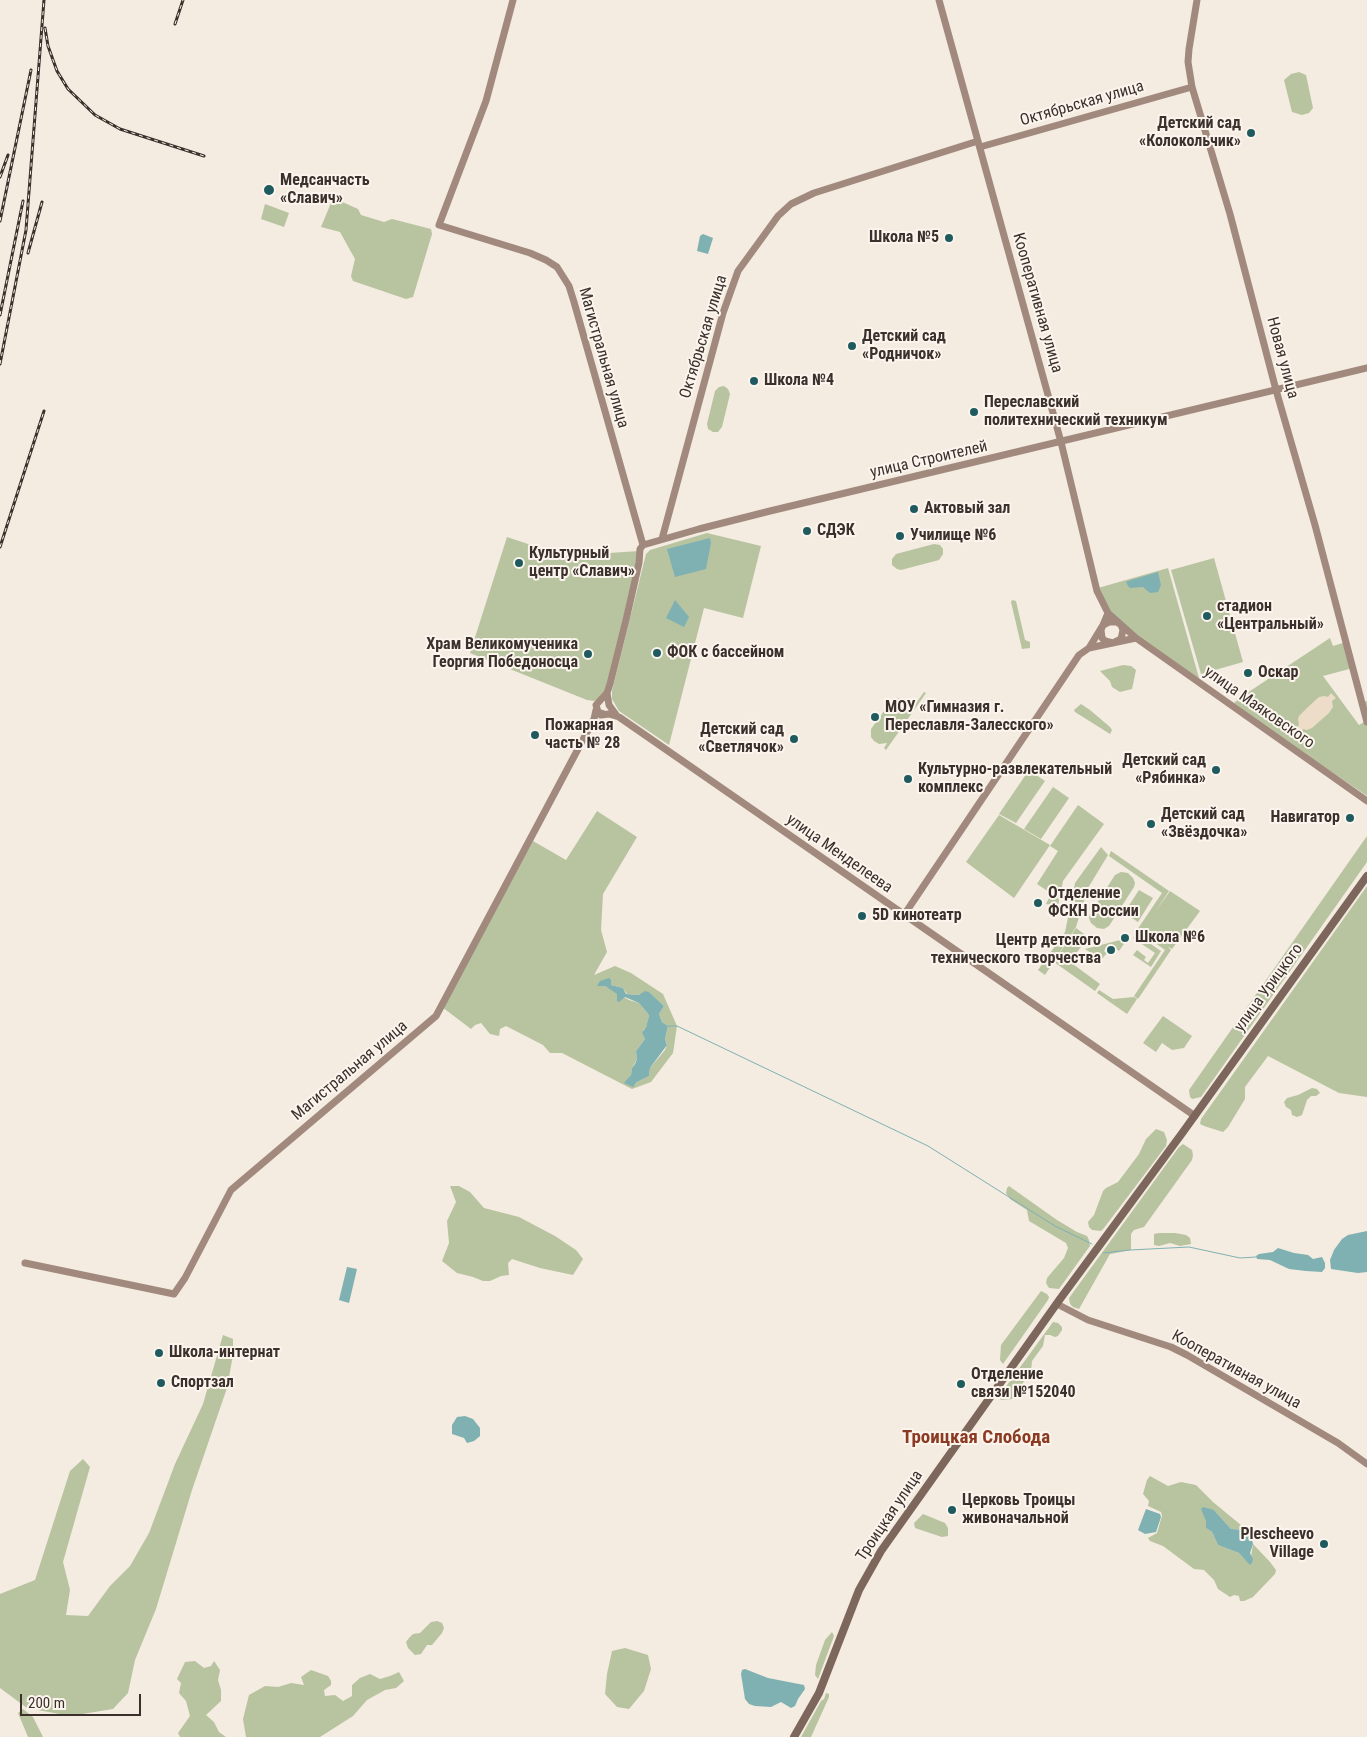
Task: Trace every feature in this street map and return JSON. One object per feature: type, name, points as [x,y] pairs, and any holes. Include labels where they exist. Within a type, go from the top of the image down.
[{"type":"main road","name":"улица Урицкого","points":[[1057,1304],[1367,876]]},
{"type":"main road","name":"Троицкая улица","points":[[794,1737],[819,1693],[851,1610],[869,1570],[907,1512],[1057,1304]]},
{"type":"street","name":"Магистральная улица","points":[[513,0],[486,100],[439,225],[530,253],[546,260],[557,267],[569,286],[643,545],[607,693]]},
{"type":"street","name":"Кооперативная улица","points":[[939,0],[1061,442],[1097,591],[1108,613],[1121,626]]},
{"type":"street","name":"Новая улица","points":[[1197,0],[1188,62],[1192,88],[1230,214],[1367,722]]},
{"type":"street","name":"Октябрьская улица","points":[[662,539],[726,304],[738,271],[778,216],[791,204],[814,192],[979,144],[1192,88]]},
{"type":"street","name":"улица Строителей","points":[[643,545],[778,509],[1367,368]]},
{"type":"street","points":[[904,915],[1078,656],[1089,648],[1103,625],[1112,621],[1121,626],[1123,635],[1117,642],[1113,643],[1102,638],[1101,630],[1103,625],[1108,613]]},
{"type":"street","name":"улица Маяковского","points":[[1121,626],[1367,801]]},
{"type":"street","points":[[1089,648],[1136,638]]},
{"type":"street","points":[[594,719],[596,705],[607,693]]},
{"type":"street","points":[[594,719],[609,710],[607,693]]},
{"type":"street","points":[[600,701],[604,701],[609,705],[617,716]]},
{"type":"street","points":[[596,710],[599,713],[617,716]]},
{"type":"street","name":"улица Менделеева","points":[[617,716],[1194,1116]]},
{"type":"street","name":"Магистральная улица","points":[[25,1263],[174,1294],[185,1278],[231,1190],[436,1016],[594,719]]},
{"type":"street","name":"Кооперативная улица","points":[[1057,1304],[1088,1320],[1171,1347],[1187,1355],[1338,1443],[1367,1464]]},
{"type":"green space","points":[[1299,72],[1306,75],[1313,108],[1309,113],[1302,115],[1292,112],[1284,80],[1291,74]]},
{"type":"green space","points":[[338,200],[358,209],[361,215],[384,222],[392,219],[431,229],[432,234],[413,297],[406,299],[353,281],[351,276],[355,259],[340,232],[321,227],[331,203]]},
{"type":"green space","points":[[265,204],[289,213],[284,227],[261,219]]},
{"type":"green space","points":[[724,386],[730,394],[722,427],[718,432],[713,432],[708,429],[707,424],[715,391],[719,387]]},
{"type":"green space","points":[[707,533],[761,546],[743,618],[704,608],[669,745],[619,711],[612,699],[612,691],[646,554],[650,550]]},
{"type":"green space","points":[[507,537],[564,556],[639,551],[606,691],[599,700],[587,700],[470,653]]},
{"type":"green space","points":[[934,544],[940,545],[943,549],[943,554],[939,560],[901,570],[892,565],[892,559],[896,554]]},
{"type":"green space","name":"стадион «Центральный»","points":[[1214,558],[1243,662],[1201,674],[1171,570]]},
{"type":"green space","points":[[1168,568],[1199,678],[1196,678],[1137,637],[1109,612],[1098,588]]},
{"type":"green space","points":[[1012,600],[1016,601],[1025,640],[1030,642],[1030,648],[1022,649]]},
{"type":"green space","points":[[1330,638],[1333,646],[1346,642],[1353,668],[1323,676],[1359,725],[1366,721],[1362,702],[1367,701],[1367,796],[1277,735],[1234,703]]},
{"type":"green space","points":[[1123,665],[1131,666],[1136,670],[1132,689],[1120,692],[1112,687],[1110,681],[1100,671]]},
{"type":"green space","points":[[924,692],[926,693],[886,750],[884,748],[887,743],[879,744],[874,741],[871,737],[871,729],[892,700],[896,698],[904,699],[908,702],[911,710]]},
{"type":"green space","points":[[1081,704],[1110,727],[1112,730],[1110,734],[1075,712],[1074,710]]},
{"type":"green space","points":[[1029,770],[1045,781],[1016,823],[999,814]]},
{"type":"green space","points":[[1053,787],[1069,798],[1041,839],[1024,829]]},
{"type":"green space","points":[[1078,805],[1104,824],[1063,881],[1058,906],[1046,904],[1050,896],[1049,892],[1037,884],[1058,851],[1050,846]]},
{"type":"green space","points":[[597,811],[637,837],[603,894],[601,930],[607,952],[594,975],[615,966],[631,973],[663,994],[677,1026],[673,1053],[651,1082],[632,1089],[562,1053],[550,1053],[543,1045],[506,1026],[500,1029],[499,1036],[490,1034],[481,1023],[471,1029],[442,1007],[533,841],[566,860]],"holes":[[[610,983],[611,985],[623,988],[627,994],[639,995],[649,992],[664,1006],[659,1014],[662,1022],[668,1026],[665,1050],[650,1068],[649,1076],[635,1085],[627,1081],[637,1059],[636,1051],[645,1039],[643,1030],[646,1029],[649,1015],[639,1003],[629,1000],[605,986],[597,986]]]},
{"type":"green space","points":[[999,815],[1050,845],[1014,898],[966,862]]},
{"type":"green space","points":[[1367,836],[1367,862],[1201,1097],[1192,1099],[1189,1090]]},
{"type":"green space","points":[[1101,847],[1108,855],[1088,888],[1076,927],[1045,975],[1038,970],[1065,932],[1075,883]]},
{"type":"green space","points":[[1111,851],[1169,891],[1155,912],[1170,891],[1200,911],[1172,949],[1168,947],[1171,950],[1138,999],[1134,996],[1165,950],[1137,930],[1162,893],[1109,856]]},
{"type":"green space","points":[[1121,872],[1128,873],[1133,878],[1134,887],[1109,926],[1104,929],[1097,928],[1091,923],[1090,914],[1115,875]]},
{"type":"green space","points":[[1367,886],[1367,1097],[1339,1093],[1268,1056],[1245,1087],[1245,1099],[1223,1132],[1200,1124],[1201,1119]]},
{"type":"green space","points":[[1139,890],[1153,898],[1138,922],[1124,913]]},
{"type":"green space","points":[[1076,928],[1088,937],[1070,962],[1100,984],[1095,991],[1054,962]]},
{"type":"green space","points":[[1136,934],[1161,951],[1151,967],[1133,955],[1137,950],[1146,957],[1144,960],[1148,963],[1155,953],[1133,938]]},
{"type":"green space","points":[[1128,938],[1119,951],[1109,944],[1104,951],[1107,953],[1101,960],[1085,949]]},
{"type":"green space","points":[[1099,990],[1113,999],[1134,997],[1137,999],[1127,1014],[1097,993]]},
{"type":"green space","points":[[1163,1016],[1192,1036],[1184,1048],[1172,1050],[1162,1043],[1156,1052],[1143,1043]]},
{"type":"green space","points":[[1312,1088],[1317,1089],[1320,1093],[1316,1096],[1311,1096],[1307,1100],[1302,1115],[1297,1117],[1292,1115],[1291,1110],[1286,1107],[1284,1102],[1287,1098]]},
{"type":"green space","points":[[1156,1129],[1164,1132],[1167,1140],[1166,1146],[1104,1228],[1101,1231],[1092,1230],[1088,1222],[1094,1215],[1103,1191],[1118,1182],[1139,1154],[1146,1139]]},
{"type":"green space","points":[[1183,1144],[1192,1150],[1192,1160],[1144,1227],[1134,1230],[1131,1234],[1131,1250],[1110,1254],[1079,1309],[1073,1307],[1070,1304],[1069,1298]]},
{"type":"green space","points":[[450,1186],[459,1186],[470,1192],[484,1208],[519,1217],[555,1236],[576,1250],[583,1259],[573,1275],[540,1268],[512,1259],[508,1263],[509,1275],[490,1281],[483,1281],[457,1273],[442,1261],[449,1243],[447,1221],[456,1202]]},
{"type":"green space","points":[[1009,1186],[1057,1220],[1087,1236],[1089,1240],[1090,1246],[1059,1289],[1049,1288],[1046,1283],[1047,1278],[1064,1258],[1068,1248],[1066,1243],[1029,1221],[1027,1210],[1010,1199],[1006,1193]]},
{"type":"green space","points":[[1154,1234],[1186,1235],[1190,1238],[1191,1244],[1180,1246],[1170,1243],[1159,1246],[1154,1245]]},
{"type":"green space","points":[[1041,1291],[1047,1294],[1048,1300],[1003,1364],[1000,1360],[1001,1345]]},
{"type":"green space","points":[[1053,1322],[1058,1323],[1062,1327],[1058,1336],[1045,1335],[1043,1346],[1032,1361],[1031,1371],[1012,1399],[1001,1400],[999,1397],[1002,1392]]},
{"type":"green space","points":[[223,1335],[233,1339],[233,1355],[227,1388],[192,1490],[156,1609],[135,1660],[128,1693],[113,1709],[70,1716],[27,1708],[0,1688],[0,1594],[35,1580],[70,1471],[83,1459],[90,1467],[63,1562],[70,1590],[66,1615],[88,1616],[110,1586],[130,1566],[149,1533],[175,1464],[203,1404]]},
{"type":"green space","points":[[1150,1476],[1168,1486],[1181,1482],[1196,1485],[1247,1530],[1231,1529],[1214,1510],[1206,1521],[1206,1528],[1212,1532],[1218,1545],[1239,1553],[1250,1564],[1253,1544],[1276,1570],[1275,1574],[1253,1597],[1240,1601],[1239,1596],[1234,1595],[1230,1597],[1218,1589],[1214,1580],[1204,1570],[1194,1569],[1163,1546],[1150,1541],[1148,1538],[1157,1533],[1162,1516],[1161,1512],[1148,1506],[1149,1501],[1143,1494]]},
{"type":"green space","points":[[923,1514],[945,1523],[948,1528],[948,1536],[942,1537],[915,1528],[914,1523]]},
{"type":"green space","points":[[437,1621],[442,1623],[444,1628],[442,1633],[432,1645],[427,1645],[421,1654],[415,1655],[408,1648],[406,1642],[413,1634],[420,1633],[431,1622]]},
{"type":"green space","points":[[832,1632],[834,1636],[818,1679],[815,1675],[816,1665],[825,1640]]},
{"type":"green space","points":[[625,1648],[648,1655],[651,1669],[644,1691],[629,1709],[617,1707],[605,1694],[612,1651]]},
{"type":"green space","points":[[195,1661],[204,1668],[211,1666],[214,1661],[220,1670],[218,1680],[221,1690],[221,1701],[206,1715],[214,1722],[219,1732],[226,1737],[180,1737],[178,1733],[190,1716],[186,1701],[179,1693],[181,1683],[177,1679],[185,1662]]},
{"type":"green space","points":[[311,1670],[328,1676],[331,1681],[331,1685],[324,1690],[325,1696],[335,1695],[343,1701],[352,1696],[352,1685],[360,1678],[370,1674],[380,1679],[399,1672],[404,1681],[396,1688],[385,1690],[367,1700],[353,1716],[320,1737],[246,1737],[243,1719],[249,1695],[265,1686],[278,1687],[291,1683],[304,1685],[301,1677]]},
{"type":"green space","points":[[826,1693],[829,1694],[829,1697],[811,1737],[801,1737],[821,1701],[824,1699]]},
{"type":"green space","points":[[23,1709],[33,1717],[43,1737],[28,1737],[18,1713]]},
{"type":"shaded area","points":[[1331,693],[1336,698],[1332,701],[1333,707],[1329,713],[1312,728],[1303,729],[1296,737],[1291,733],[1299,725],[1299,716],[1309,706],[1319,697],[1328,697]]},
{"type":"water","points":[[703,234],[713,238],[708,254],[697,251],[700,236]]},
{"type":"water","points":[[710,538],[711,543],[706,569],[675,577],[667,549]]},
{"type":"water","points":[[1158,572],[1161,585],[1158,592],[1150,593],[1143,587],[1130,588],[1126,582],[1128,581]]},
{"type":"water","points":[[675,600],[689,617],[684,627],[666,618]]},
{"type":"water","points":[[609,978],[611,985],[623,988],[626,994],[639,995],[645,991],[649,992],[664,1006],[659,1014],[662,1022],[668,1026],[665,1039],[667,1045],[650,1068],[649,1076],[637,1082],[633,1087],[624,1083],[631,1075],[632,1068],[637,1059],[636,1051],[645,1039],[642,1032],[646,1028],[649,1015],[639,1003],[625,997],[619,1002],[617,1001],[617,994],[605,986],[597,986],[600,981]]},
{"type":"water","points":[[1367,1231],[1367,1272],[1358,1273],[1331,1269],[1330,1260],[1342,1239],[1348,1235]]},
{"type":"water","points":[[1278,1248],[1308,1255],[1313,1259],[1322,1257],[1325,1268],[1322,1272],[1289,1269],[1270,1260],[1257,1259],[1256,1256],[1259,1254],[1273,1252]]},
{"type":"water","points":[[347,1267],[357,1269],[349,1303],[339,1300]]},
{"type":"water","points":[[465,1416],[473,1419],[480,1428],[480,1436],[474,1441],[467,1443],[464,1438],[452,1434],[452,1425],[457,1417]]},
{"type":"water","points":[[1203,1507],[1214,1510],[1231,1529],[1247,1530],[1253,1544],[1250,1553],[1253,1559],[1250,1565],[1239,1553],[1218,1545],[1212,1532],[1206,1528],[1206,1521],[1201,1509]]},
{"type":"water","points":[[1146,1509],[1160,1514],[1161,1517],[1156,1532],[1145,1534],[1138,1530]]},
{"type":"water","points":[[745,1669],[768,1678],[804,1685],[805,1689],[795,1706],[791,1708],[781,1702],[771,1707],[749,1704],[745,1699],[741,1674],[742,1670]]},
{"type":"waterway","points":[[668,1026],[677,1026],[928,1146],[1055,1226],[1092,1244]]},
{"type":"waterway","points":[[1103,1253],[1189,1247],[1240,1258],[1256,1257]]},
{"type":"railway","points":[[0,364],[26,230],[44,0]]},
{"type":"railway","points":[[175,24],[183,0]]},
{"type":"railway","points":[[45,28],[48,46],[57,71],[68,89],[95,115],[120,129],[204,156]]},
{"type":"railway","points":[[0,221],[31,70]]},
{"type":"railway","points":[[0,177],[8,155]]},
{"type":"railway","points":[[0,315],[23,201]]},
{"type":"railway","points":[[28,253],[42,202]]},
{"type":"railway","points":[[0,547],[44,411]]},
{"type":"place","name":"Детский сад «Колокольчик»","points":[[1251,133]]},
{"type":"place","name":"Медсанчасть «Славич»","points":[[269,190]]},
{"type":"place","name":"Школа №5","points":[[949,238]]},
{"type":"place","name":"Детский сад «Родничок»","points":[[852,346]]},
{"type":"place","name":"Школа №4","points":[[754,381]]},
{"type":"place","name":"Переславский политехнический техникум","points":[[974,412]]},
{"type":"place","name":"Актовый зал","points":[[914,509]]},
{"type":"place","name":"СДЭК","points":[[807,531]]},
{"type":"place","name":"Училище №6","points":[[900,536]]},
{"type":"place","name":"Культурный центр «Славич»","points":[[519,563]]},
{"type":"place","name":"стадион «Центральный»","points":[[1207,616]]},
{"type":"place","name":"ФОК с бассейном","points":[[657,653]]},
{"type":"place","name":"Храм Великомученика Георгия Победоносца","points":[[588,654]]},
{"type":"place","name":"Оскар","points":[[1248,673]]},
{"type":"place","name":"МОУ «Гимназия г. Переславля-Залесского»","points":[[875,717]]},
{"type":"place","name":"Пожарная часть № 28","points":[[535,735]]},
{"type":"place","name":"Детский сад «Светлячок»","points":[[794,739]]},
{"type":"place","name":"Детский сад «Рябинка»","points":[[1216,770]]},
{"type":"place","name":"Культурно-развлекательный комплекс","points":[[908,779]]},
{"type":"place","name":"Навигатор","points":[[1350,818]]},
{"type":"place","name":"Детский сад «Звёздочка»","points":[[1151,824]]},
{"type":"place","name":"Отделение ФСКН России","points":[[1038,903]]},
{"type":"place","name":"5D кинотеатр","points":[[862,916]]},
{"type":"place","name":"Школа №6","points":[[1125,938]]},
{"type":"place","name":"Центр детского технического творчества","points":[[1111,950]]},
{"type":"place","name":"Школа-интернат","points":[[159,1353]]},
{"type":"place","name":"Спортзал","points":[[161,1383]]},
{"type":"place","name":"Отделение связи №152040","points":[[961,1384]]},
{"type":"place","name":"Церковь Троицы живоначальной","points":[[952,1510]]},
{"type":"place","name":"Plescheevo Village","points":[[1324,1544]]},
{"type":"district","name":"Троицкая Слобода","points":[[976,1438]]}]
